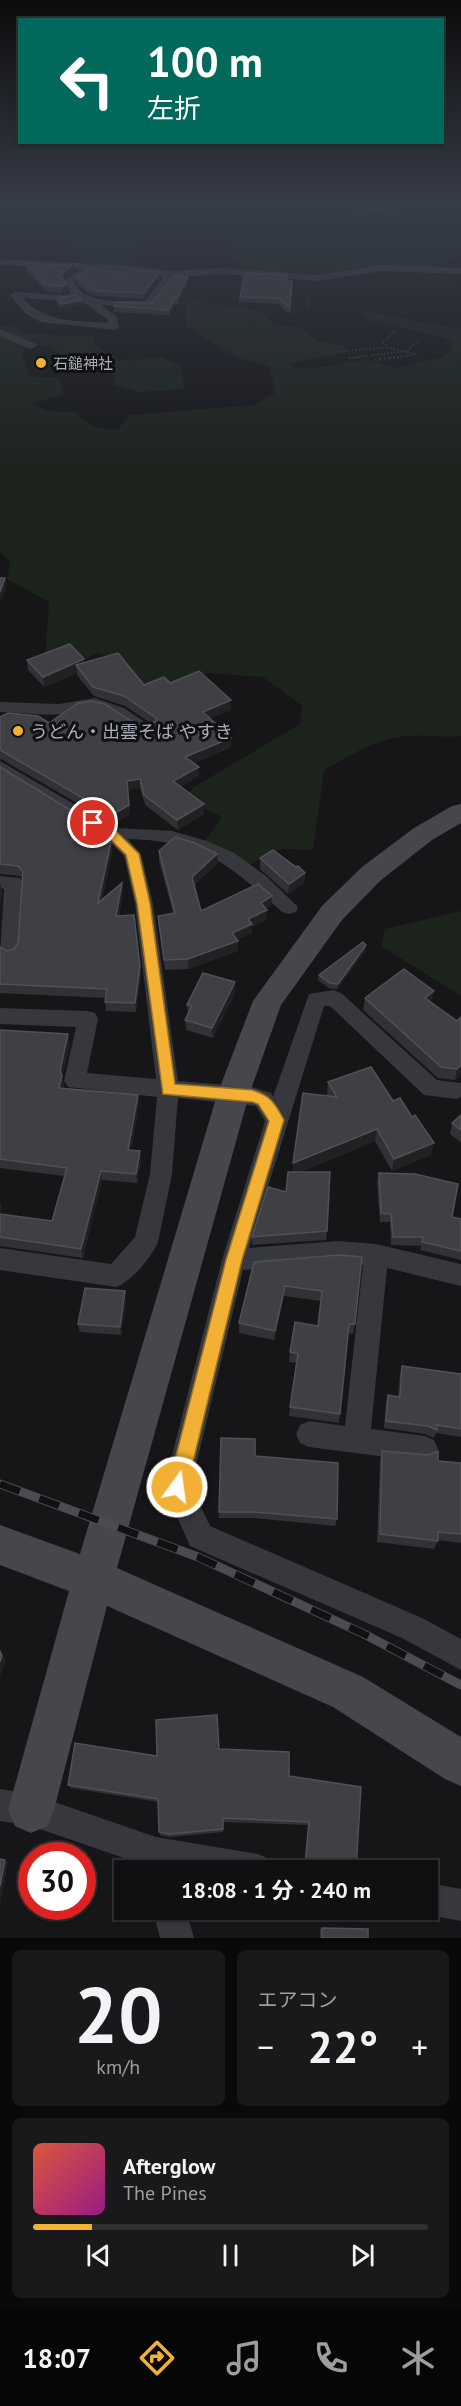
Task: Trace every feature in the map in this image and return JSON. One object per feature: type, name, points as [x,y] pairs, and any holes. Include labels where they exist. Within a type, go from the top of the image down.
[{"type":"street","points":[[72,295],[63,298],[15,296],[30,312],[45,320],[114,327],[112,318],[80,295]]},
{"type":"street","points":[[90,301],[148,304],[154,295]]},
{"type":"street","points":[[0,332],[32,346]]},
{"type":"street","points":[[0,707],[59,709],[95,703],[118,711],[128,720],[147,729]]},
{"type":"street","points":[[0,766],[112,834],[132,854],[144,903],[168,1089],[162,1174],[146,1242],[116,1276],[0,1259]]},
{"type":"street","points":[[153,1860],[15,1808],[93,1579],[233,1095],[268,1001],[332,913],[371,873],[423,834],[461,812]]},
{"type":"street","points":[[112,834],[143,832],[208,849],[229,858],[289,907]]},
{"type":"street","points":[[0,882],[14,883],[8,951]]},
{"type":"street","points":[[456,1090],[432,1089],[333,998],[316,999],[276,1120],[234,1260],[177,1487],[200,1536],[412,1628],[461,1655]]},
{"type":"street","points":[[0,1016],[88,1019],[75,1082],[263,1099],[276,1120]]},
{"type":"street","points":[[234,1260],[338,1252],[376,1255],[461,1275]]},
{"type":"street","points":[[357,1440],[376,1255]]},
{"type":"street","points":[[309,1434],[424,1449]]},
{"type":"street","points":[[0,1545],[93,1579],[348,1692],[461,1763]]},
{"type":"street","points":[[438,1901],[461,1905]]},
{"type":"street","points":[[172,1920],[177,1938]]},
{"type":"path","points":[[395,331],[382,344],[395,349]]},
{"type":"path","points":[[349,358],[407,351],[421,338]]},
{"type":"path","points":[[338,352],[387,347],[418,355],[375,360]]},
{"type":"shaded area","points":[[194,301],[260,311],[275,325],[299,327],[318,342],[342,344],[348,352],[290,363],[293,368],[322,367],[366,360],[397,368],[444,357],[453,345],[445,338],[371,321],[356,312],[364,311],[461,329],[461,736],[394,738],[363,749],[324,770],[313,850],[281,849],[242,869],[199,849],[222,817],[183,799],[194,787],[300,724],[302,706],[263,677],[209,673],[158,686],[138,685],[129,674],[130,663],[97,653],[80,662],[45,658],[49,602],[7,579],[10,562],[0,552],[0,326],[14,324],[22,333],[96,337],[94,345],[122,361],[161,357],[181,366],[184,389],[138,392],[113,384],[116,376],[103,370],[58,366],[63,357],[52,346],[24,346],[23,356],[29,377],[60,378],[63,395],[32,404],[49,411],[76,412],[84,421],[100,428],[118,429],[130,415],[254,405],[275,393],[270,366],[238,358],[186,327],[185,303]]},
{"type":"shaded area","points":[[461,911],[461,996],[381,946],[385,929]]},
{"type":"building","points":[[76,295],[82,300],[62,304],[57,298]]},
{"type":"building","points":[[158,295],[178,295],[169,310],[114,306],[116,302],[152,303]]},
{"type":"building","points":[[291,295],[290,308],[278,298],[240,297]]},
{"type":"building","points":[[0,578],[5,578],[0,592]]},
{"type":"building","points":[[70,644],[84,659],[43,677],[27,660]]},
{"type":"building","points":[[118,653],[144,685],[164,677],[170,683],[199,671],[231,700],[203,712],[231,738],[185,757],[199,767],[173,781],[204,804],[177,820],[144,795],[140,779],[127,781],[129,805],[112,815],[0,750],[0,717],[8,713],[38,716],[49,723],[78,703],[92,701],[105,704],[131,721],[148,726],[156,721],[156,718],[124,696],[93,687],[76,665]]},
{"type":"building","points":[[0,767],[95,825],[71,840],[111,842],[98,903],[122,883],[116,916],[134,915],[140,966],[135,1003],[105,1002],[107,989],[0,984],[0,947],[7,951],[14,949],[18,943],[23,872],[18,866],[0,864]]},
{"type":"building","points":[[175,837],[195,843],[217,854],[192,877],[201,911],[258,884],[272,896],[261,903],[267,910],[248,919],[252,924],[232,933],[238,941],[188,959],[164,960],[158,916],[175,913],[159,851]]},
{"type":"building","points":[[273,850],[305,873],[289,884],[260,858]]},
{"type":"building","points":[[363,942],[366,945],[338,984],[330,983],[319,975]]},
{"type":"building","points":[[404,969],[434,991],[425,998],[457,1021],[461,1017],[461,1065],[457,1069],[441,1067],[365,998]]},
{"type":"building","points":[[203,973],[235,982],[212,1028],[185,1020],[192,1006],[187,1005]]},
{"type":"building","points":[[0,1030],[68,1034],[60,1071],[62,1075],[59,1088],[138,1095],[128,1150],[140,1151],[136,1174],[101,1171],[81,1249],[0,1237],[0,1214],[52,1221],[67,1168],[0,1159]]},
{"type":"building","points":[[371,1067],[393,1101],[400,1098],[412,1117],[415,1115],[434,1143],[394,1159],[377,1129],[293,1163],[303,1093],[337,1097],[328,1082]]},
{"type":"building","points":[[461,1115],[461,1130],[452,1123]]},
{"type":"building","points":[[288,1172],[330,1172],[327,1231],[252,1237],[268,1187],[286,1192]]},
{"type":"building","points":[[379,1173],[415,1174],[458,1184],[452,1217],[461,1219],[461,1251],[422,1242],[423,1237],[393,1237],[391,1214],[381,1213]]},
{"type":"building","points":[[339,1255],[362,1257],[355,1324],[349,1324],[340,1414],[290,1407],[298,1354],[290,1352],[295,1322],[318,1326],[322,1291],[285,1286],[275,1331],[239,1323],[254,1262]]},
{"type":"building","points":[[85,1288],[125,1291],[120,1327],[78,1324]]},
{"type":"building","points":[[402,1366],[461,1374],[461,1429],[437,1425],[437,1430],[428,1426],[386,1421],[388,1395],[400,1397]]},
{"type":"building","points":[[221,1438],[255,1439],[255,1456],[338,1463],[337,1519],[254,1512],[219,1512]]},
{"type":"building","points":[[382,1451],[428,1455],[438,1451],[438,1461],[461,1463],[461,1534],[438,1532],[438,1541],[380,1534]]},
{"type":"building","points":[[217,1715],[219,1749],[289,1752],[289,1776],[361,1787],[357,1860],[306,1860],[309,1822],[223,1818],[223,1829],[169,1834],[159,1832],[158,1799],[68,1785],[75,1743],[157,1756],[156,1720]]},
{"type":"building","points":[[0,1859],[5,1860],[0,1886]]},
{"type":"building","points":[[322,1928],[368,1929],[368,1938],[322,1938]]},
{"type":"railway","points":[[0,1484],[198,1557],[364,1634],[461,1685]]},
{"type":"place","name":"石鎚神社","points":[[41,363]]},
{"type":"place","name":"うどん・出雲そば やすき","points":[[18,731]]},
{"type":"route","points":[[93,823],[112,834],[132,854],[144,903],[168,1089],[252,1096],[263,1099],[276,1120],[234,1260],[177,1487]]}]
